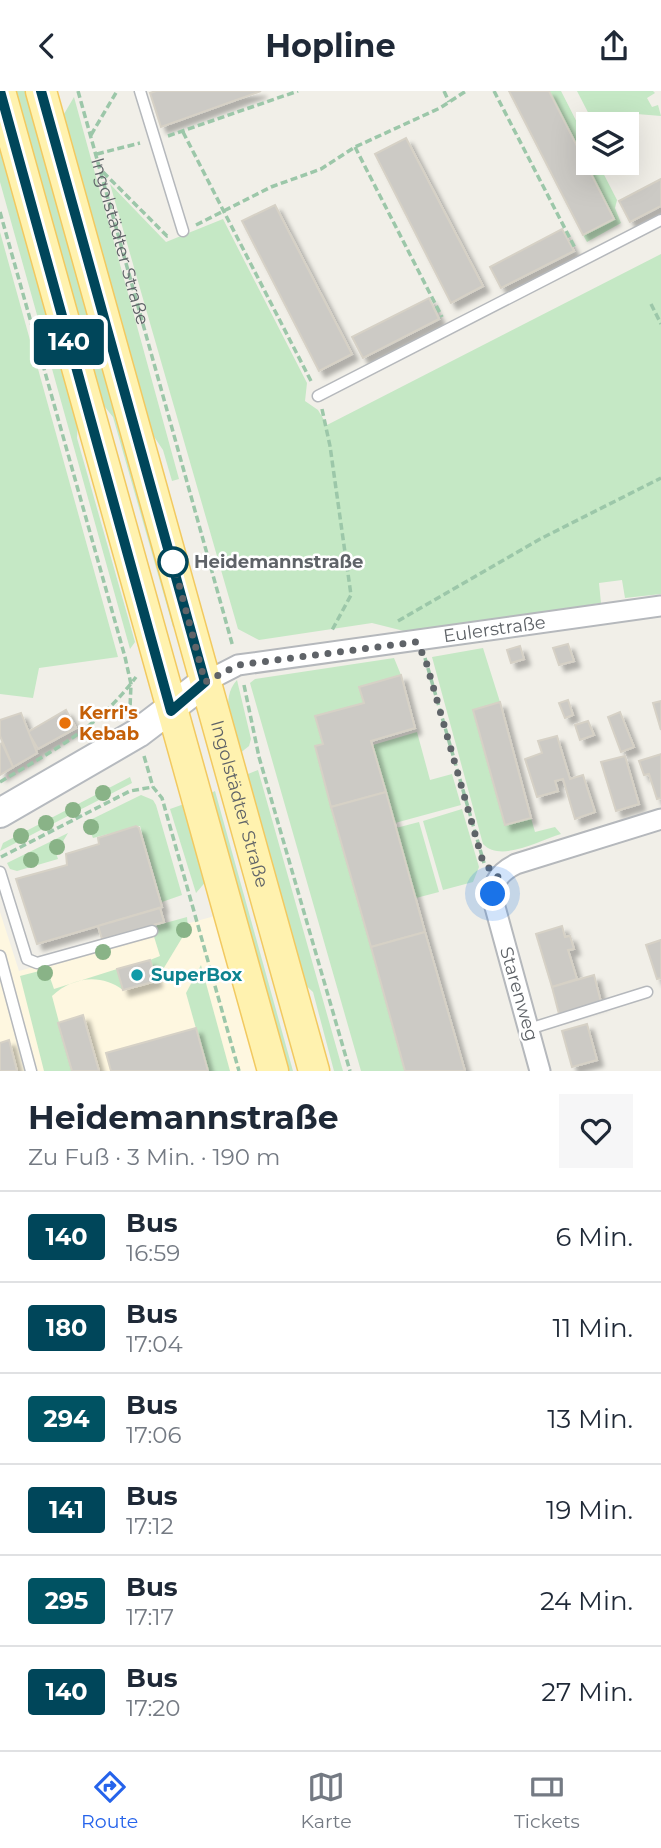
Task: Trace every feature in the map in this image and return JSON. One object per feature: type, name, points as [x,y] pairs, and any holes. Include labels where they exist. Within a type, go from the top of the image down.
[{"type":"main road","points":[[0,91],[273,1071]]},
{"type":"main road","name":"Ingolstädter Straße","points":[[46,93],[205,682],[314,1071]]},
{"type":"main road","points":[[0,813],[138,733],[171,711],[205,682]]},
{"type":"street","name":"Eulerstraße","points":[[205,682],[238,665],[661,606]]},
{"type":"street","points":[[498,877],[516,864],[661,819]]},
{"type":"street","name":"Starenweg","points":[[498,877],[493,894],[495,907],[540,1071]]},
{"type":"lane","points":[[140,91],[183,231]]},
{"type":"lane","points":[[318,396],[661,220]]},
{"type":"lane","points":[[0,872],[27,959],[37,963],[152,931]]},
{"type":"lane","points":[[0,956],[31,1071]]},
{"type":"lane","points":[[528,1029],[647,992]]},
{"type":"path","name":"Ingolstädter Straße","points":[[78,91],[238,665],[259,757],[350,1071]]},
{"type":"path","points":[[91,135],[117,91]]},
{"type":"path","points":[[96,154],[183,132],[298,91]]},
{"type":"path","points":[[444,91],[449,102]]},
{"type":"path","points":[[101,169],[167,236],[224,212],[271,187],[321,169],[355,147],[449,102],[466,91]]},
{"type":"path","points":[[494,91],[582,261]]},
{"type":"path","points":[[183,132],[318,396],[330,446],[351,595],[328,637]]},
{"type":"path","points":[[355,147],[448,329]]},
{"type":"path","points":[[0,212],[131,684],[129,706],[153,787],[162,798],[239,1071]]},
{"type":"path","points":[[650,304],[661,324]]},
{"type":"path","points":[[393,625],[542,538],[661,478]]},
{"type":"path","points":[[216,611],[222,608]]},
{"type":"path","points":[[416,642],[425,658],[483,862],[498,877]]},
{"type":"path","points":[[0,782],[88,729],[109,711],[139,672]]},
{"type":"path","points":[[0,858],[130,791],[153,787]]},
{"type":"shaded area","points":[[243,908],[290,1071],[0,1071],[0,912],[19,971]]},
{"type":"green space","points":[[15,91],[31,91],[179,625],[173,627],[113,417],[101,402]]},
{"type":"green space","points":[[549,91],[561,91],[576,120],[576,144]]},
{"type":"green space","points":[[577,91],[653,91],[655,93],[647,98],[652,107],[658,105],[661,116],[639,114],[639,112],[588,112]]},
{"type":"green space","points":[[74,97],[179,479],[172,481],[163,450],[151,432],[63,124],[64,114]]},
{"type":"green space","points":[[0,128],[78,420],[77,438],[135,642],[130,649],[0,182]]},
{"type":"green space","points":[[592,175],[604,175],[617,200],[615,208],[621,223],[587,242],[583,235],[614,218]]},
{"type":"green space","points":[[110,184],[166,242],[223,219],[307,383],[305,401],[318,410],[327,425],[661,254],[661,594],[625,598],[622,580],[599,583],[601,603],[412,633],[372,623],[259,640],[238,629]]},
{"type":"green space","points":[[0,232],[118,657],[39,668],[33,698],[0,694]]},
{"type":"green space","points":[[483,648],[500,702],[473,711],[505,825],[531,818],[535,832],[555,827],[561,834],[510,851],[491,849],[483,844],[432,657]]},
{"type":"green space","points":[[394,658],[401,675],[360,687],[364,703],[315,716],[323,744],[315,746],[405,1071],[361,1071],[250,683],[255,679]]},
{"type":"green space","points":[[237,680],[251,739],[249,746],[239,754],[228,706],[229,696]]},
{"type":"green space","points":[[417,732],[430,780],[452,774],[461,805],[395,823],[373,745]]},
{"type":"green space","points":[[258,770],[343,1071],[334,1071],[313,992],[301,981],[243,776]]},
{"type":"green space","points":[[130,777],[132,783],[0,851],[3,843]]},
{"type":"green space","points":[[215,791],[293,1071],[286,1071],[209,794]]},
{"type":"green space","points":[[141,795],[153,800],[156,805],[182,895],[162,902],[140,826],[93,838],[86,822]]},
{"type":"green space","points":[[187,803],[208,879],[196,893],[170,809]]},
{"type":"green space","points":[[462,809],[479,867],[473,882],[443,890],[423,821]]},
{"type":"green space","points":[[419,822],[439,892],[416,898],[396,828]]},
{"type":"green space","points":[[68,833],[56,853],[58,859],[17,871],[10,869],[7,863]]},
{"type":"green space","points":[[187,917],[188,928],[156,981],[150,960],[160,956],[151,927]]},
{"type":"green space","points":[[201,965],[230,1071],[208,1071],[186,993]]},
{"type":"green space","points":[[47,969],[54,989],[73,983],[52,996],[72,1071],[44,1071],[20,976]]},
{"type":"green space","points":[[117,969],[123,990],[96,979],[80,981]]},
{"type":"building","points":[[261,91],[161,127],[150,93]]},
{"type":"building","points":[[509,91],[549,91],[576,144],[576,175],[592,175],[614,219],[583,235]]},
{"type":"building","points":[[406,138],[483,286],[451,303],[375,154]]},
{"type":"building","points":[[661,179],[661,206],[630,222],[619,201]]},
{"type":"building","points":[[275,205],[352,354],[319,371],[242,221]]},
{"type":"building","points":[[562,229],[574,251],[501,288],[490,267]]},
{"type":"building","points":[[429,298],[439,319],[363,358],[352,337]]},
{"type":"building","points":[[568,644],[574,661],[559,665],[553,648]]},
{"type":"building","points":[[520,646],[524,659],[511,663],[507,650]]},
{"type":"building","points":[[401,675],[415,728],[371,741],[386,792],[331,807],[315,746],[323,744],[315,716],[364,703],[359,687]]},
{"type":"building","points":[[568,700],[573,715],[565,718],[559,703]]},
{"type":"building","points":[[661,701],[661,730],[653,703]]},
{"type":"building","points":[[500,702],[531,818],[505,825],[473,710]]},
{"type":"building","points":[[66,710],[76,728],[38,749],[28,732]]},
{"type":"building","points":[[620,712],[634,747],[621,752],[608,717]]},
{"type":"building","points":[[21,713],[37,753],[13,767],[0,736],[0,720]]},
{"type":"building","points":[[588,721],[594,735],[580,740],[575,725]]},
{"type":"building","points":[[557,736],[570,779],[583,775],[595,812],[575,819],[563,779],[555,781],[558,791],[537,797],[525,759],[542,753],[538,741]]},
{"type":"building","points":[[2,743],[13,767],[0,775],[0,744]]},
{"type":"building","points":[[661,754],[661,798],[657,799],[649,774],[644,775],[639,761]]},
{"type":"building","points":[[625,756],[639,804],[616,811],[601,762]]},
{"type":"building","points":[[386,792],[425,932],[371,947],[331,807]]},
{"type":"building","points":[[136,826],[139,828],[162,907],[37,944],[16,879],[67,865],[66,854],[99,844],[98,838]]},
{"type":"building","points":[[160,908],[164,922],[102,939],[98,926]]},
{"type":"building","points":[[562,926],[565,937],[570,936],[574,949],[568,950],[577,979],[552,987],[536,934]]},
{"type":"building","points":[[425,932],[465,1071],[405,1071],[371,947]]},
{"type":"building","points":[[661,940],[661,978],[657,979],[646,945]]},
{"type":"building","name":"SuperBox","points":[[150,960],[156,981],[123,990],[117,969]]},
{"type":"building","points":[[594,975],[601,1002],[559,1014],[552,987]]},
{"type":"building","points":[[83,1015],[99,1071],[72,1071],[58,1023]]},
{"type":"building","points":[[587,1024],[597,1060],[572,1067],[562,1031]]},
{"type":"building","points":[[196,1028],[208,1071],[111,1071],[106,1053]]},
{"type":"building","points":[[9,1040],[17,1071],[0,1071],[0,1043]]},
{"type":"bus line","name":"140","points":[[0,91],[171,711],[205,682],[156,497],[41,91]]},
{"type":"place","name":"Heidemannstraße","points":[[173,562]]},
{"type":"place","name":"Kerri's Kebab","points":[[65,723]]},
{"type":"place","name":"SuperBox","points":[[137,975]]},
{"type":"route","points":[[173,562],[205,682],[238,665],[416,642],[425,658],[483,862],[498,877],[493,894]]}]
